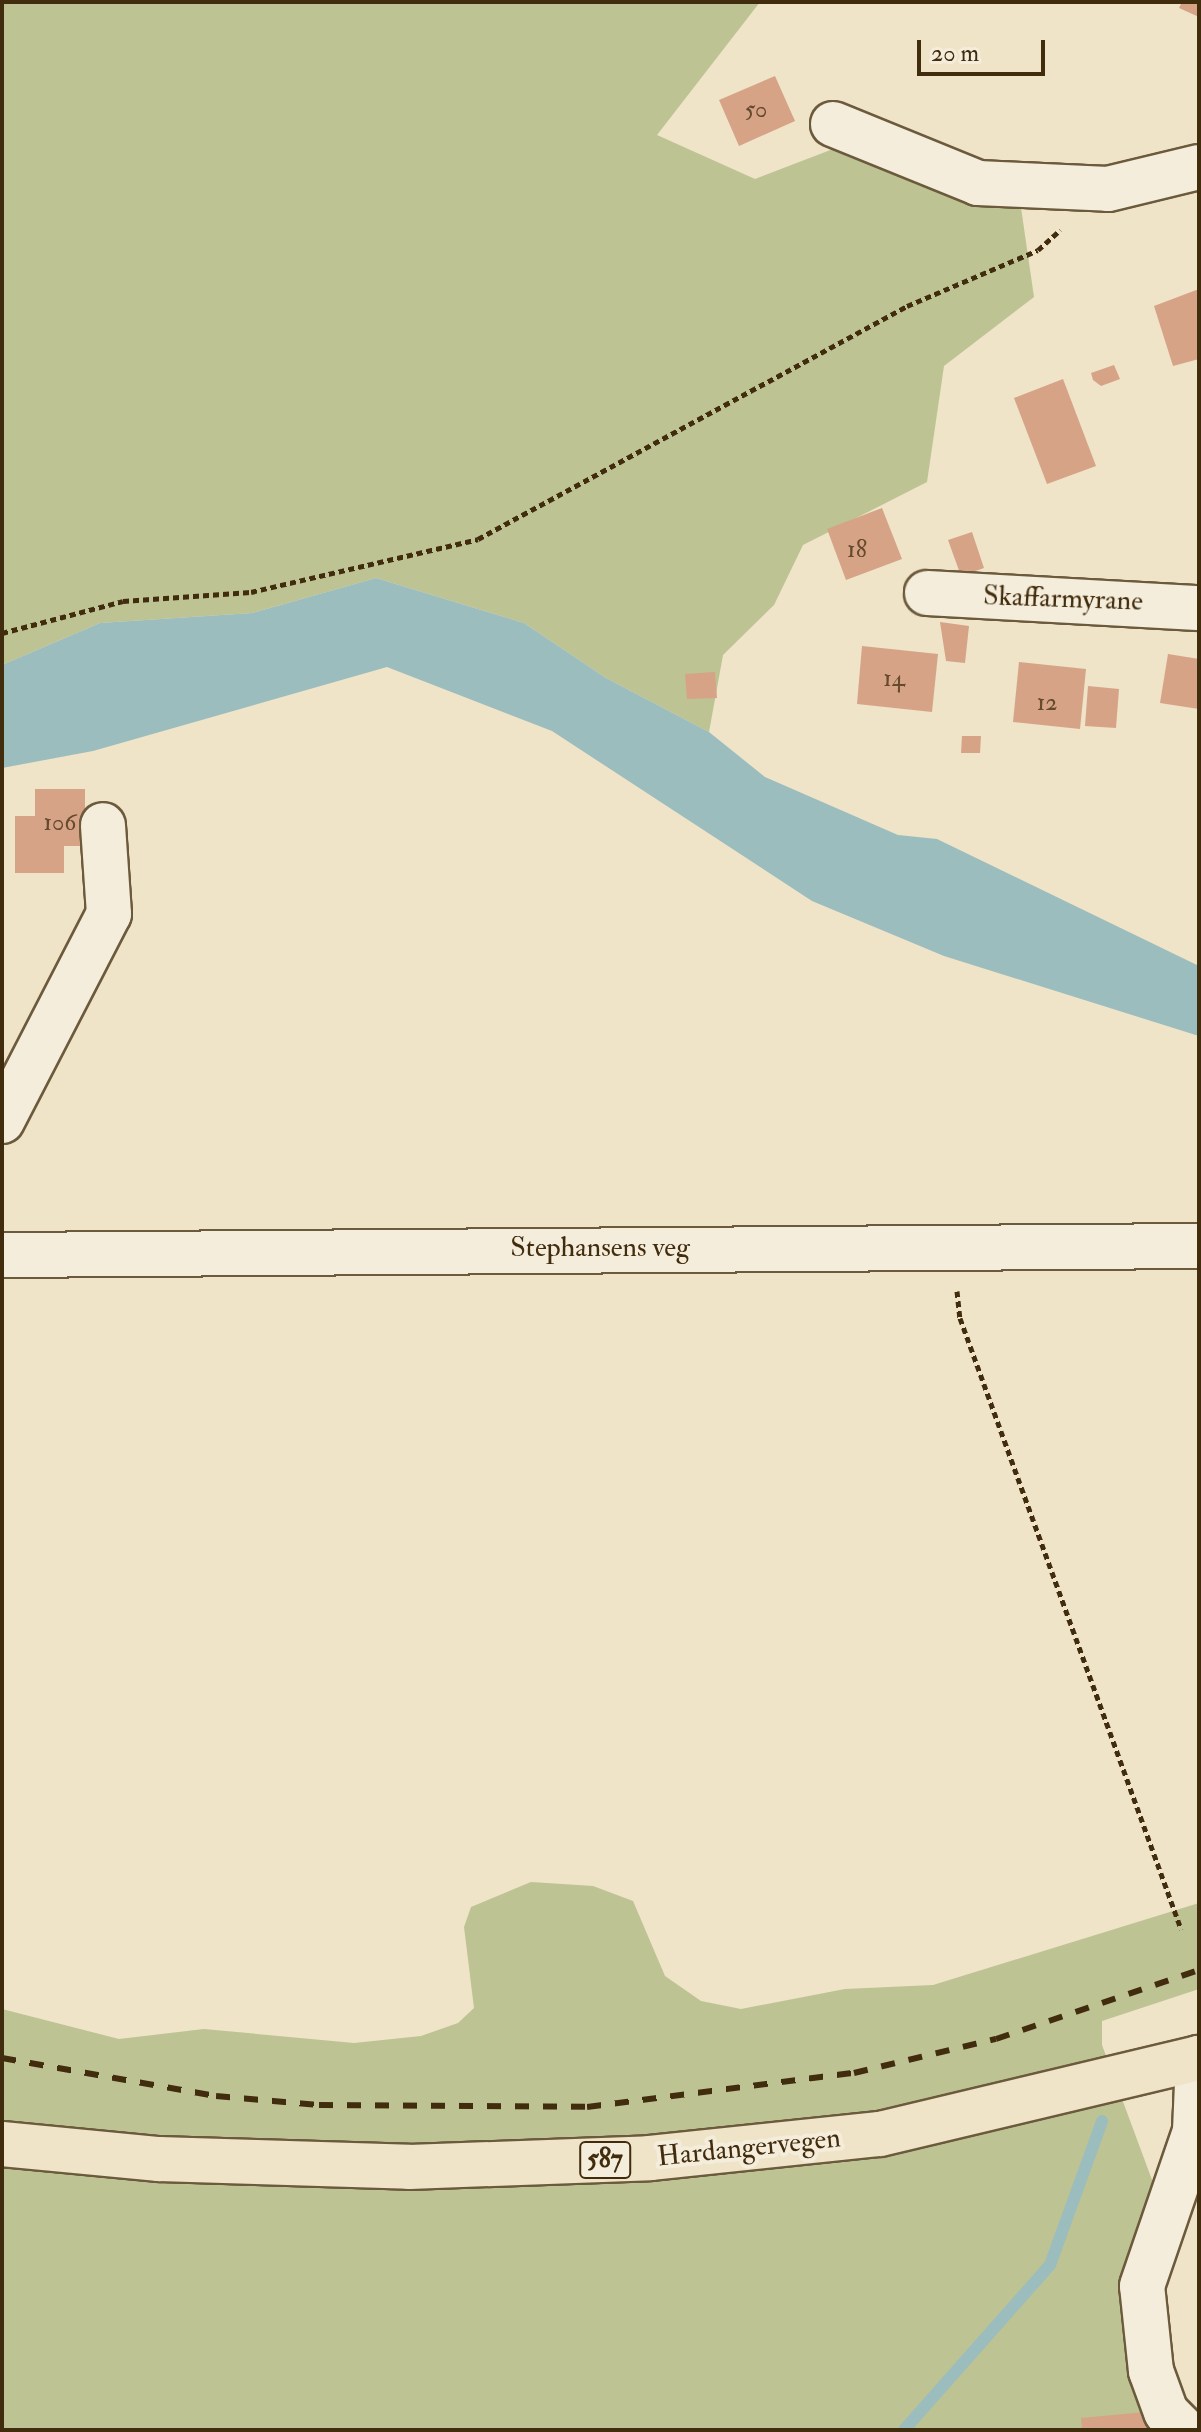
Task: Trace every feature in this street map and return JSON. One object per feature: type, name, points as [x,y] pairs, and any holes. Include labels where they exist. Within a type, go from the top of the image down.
[{"type":"main road","name":"Hardangervegen","points":[[2,2144],[159,2159],[409,2167],[650,2158],[880,2134],[1199,2058]]},
{"type":"street","points":[[833,124],[978,183],[1108,189],[1199,167]]},
{"type":"street","name":"Skaffarmyrane","points":[[927,593],[1199,608]]},
{"type":"street","points":[[2,1121],[109,914],[103,825]]},
{"type":"street","name":"Stephansens veg","points":[[2,1255],[1199,1246]]},
{"type":"street","points":[[1184,2430],[1166,2412],[1151,2371],[1142,2286],[1195,2131],[1199,2058]]},
{"type":"path","points":[[2,633],[123,601],[251,592],[478,539],[907,306],[1038,250],[1108,189]]},
{"type":"path","points":[[952,1246],[960,1318],[1181,1929]]},
{"type":"green space","points":[[2,2],[760,2],[657,135],[755,179],[880,131],[1018,187],[1034,297],[944,366],[927,482],[803,545],[774,605],[723,655],[709,732],[606,678],[524,623],[376,578],[252,613],[100,623],[2,665]]},
{"type":"green space","points":[[531,1882],[593,1886],[633,1901],[665,1976],[701,2001],[741,2009],[845,1989],[933,1985],[1199,1903],[1199,1989],[1102,2021],[1102,2045],[1155,2188],[1163,2430],[2,2430],[2,2009],[119,2039],[204,2029],[354,2043],[421,2036],[458,2023],[474,2008],[464,1927],[471,1907]]},
{"type":"water","points":[[376,578],[524,623],[606,678],[709,732],[765,777],[898,835],[937,839],[1199,966],[1199,1036],[944,956],[812,901],[552,731],[387,667],[93,751],[2,768],[2,665],[100,623],[252,613]]},
{"type":"building","points":[[1182,2],[1199,2],[1199,17],[1179,8]]},
{"type":"building","points":[[775,76],[795,121],[739,146],[719,100]]},
{"type":"building","points":[[1199,289],[1199,359],[1173,366],[1154,306]]},
{"type":"building","points":[[1114,365],[1120,379],[1101,386],[1093,380],[1091,373]]},
{"type":"building","points":[[1063,379],[1096,466],[1047,484],[1014,398]]},
{"type":"building","points":[[882,508],[902,559],[846,580],[827,529]]},
{"type":"building","points":[[972,532],[984,568],[961,576],[948,540]]},
{"type":"building","points":[[940,622],[969,626],[965,663],[946,661]]},
{"type":"building","points":[[862,646],[938,654],[932,712],[857,704]]},
{"type":"building","points":[[1168,654],[1199,659],[1199,709],[1160,703]]},
{"type":"building","points":[[1019,662],[1086,669],[1080,729],[1013,722]]},
{"type":"building","points":[[715,672],[717,698],[687,699],[685,674]]},
{"type":"building","points":[[1088,686],[1119,689],[1116,728],[1085,726]]},
{"type":"building","points":[[962,736],[981,736],[980,753],[961,753]]},
{"type":"building","points":[[35,789],[85,789],[85,846],[64,846],[64,873],[15,873],[15,816],[35,816]]},
{"type":"building","points":[[1145,2412],[1147,2430],[1082,2430],[1081,2418]]},
{"type":"waterway","points":[[904,2430],[1050,2265],[1102,2121]]},
{"type":"railway","points":[[2,2058],[216,2096],[319,2105],[587,2107],[854,2073],[996,2039],[1199,1970]]}]
